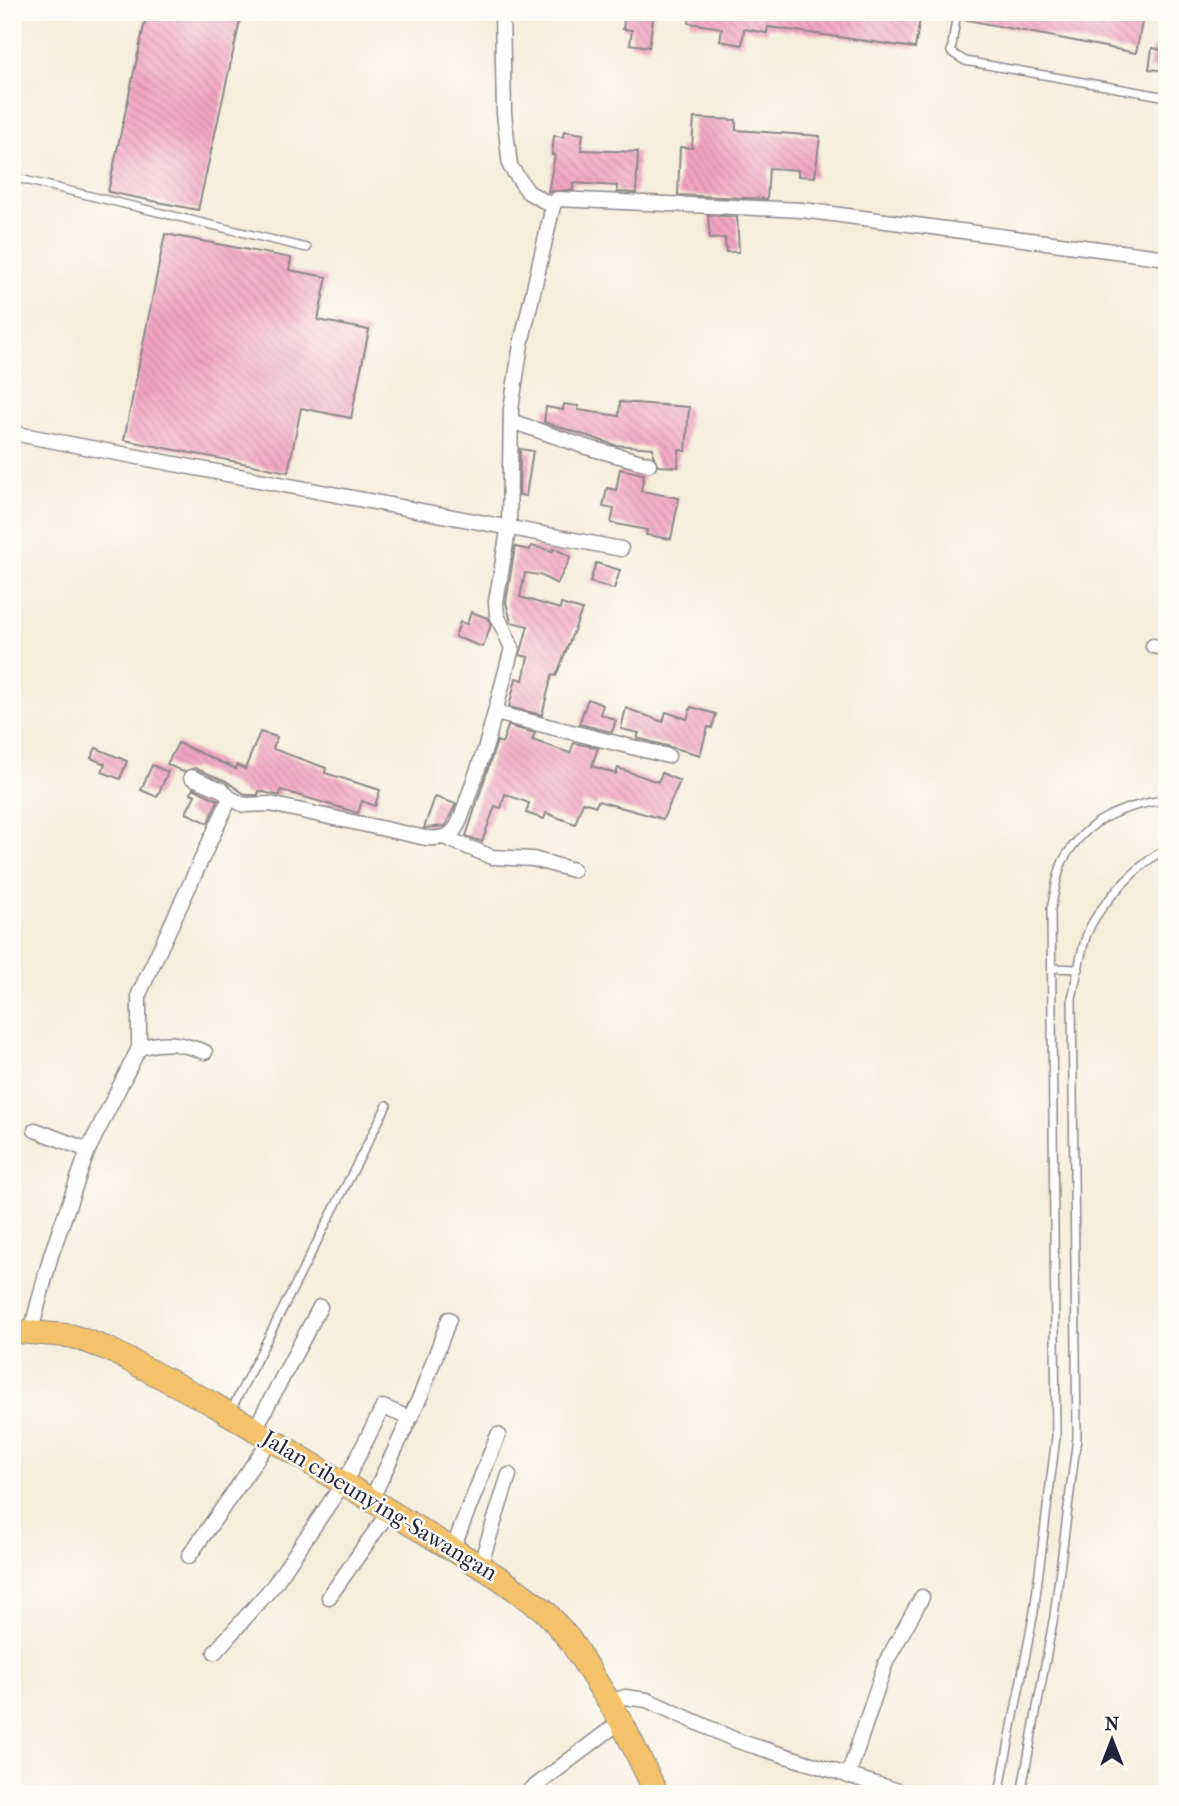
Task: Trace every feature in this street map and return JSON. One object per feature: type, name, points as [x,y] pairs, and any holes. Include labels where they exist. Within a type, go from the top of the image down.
[{"type":"main road","name":"Jalan cibeunying-Sawangan","points":[[21,1331],[72,1336],[108,1349],[229,1413],[453,1548],[545,1611],[558,1624],[615,1712],[657,1794]]},
{"type":"street","points":[[502,12],[504,113],[510,166],[528,192],[553,206]]},
{"type":"street","points":[[446,838],[456,830],[460,820],[495,713],[512,648],[497,615],[496,602],[509,526],[511,421],[521,344],[553,206],[557,199],[802,209],[1167,258]]},
{"type":"street","points":[[511,421],[586,447],[649,464]]},
{"type":"street","points":[[12,433],[153,462],[509,526],[621,549]]},
{"type":"street","points":[[495,713],[668,756]]},
{"type":"street","points":[[191,777],[222,790],[230,798],[244,805],[270,804],[426,838],[446,838],[492,857],[533,859],[573,870]]},
{"type":"street","points":[[21,1331],[88,1150],[139,1048],[139,995],[230,798]]},
{"type":"street","points":[[139,1048],[168,1042],[181,1043],[205,1052]]},
{"type":"street","points":[[35,1130],[88,1150]]},
{"type":"street","points":[[189,1556],[263,1434],[320,1307]]},
{"type":"street","points":[[329,1597],[381,1504],[409,1418],[449,1319]]},
{"type":"street","points":[[215,1652],[274,1585],[344,1482],[383,1407],[409,1418]]},
{"type":"street","points":[[453,1548],[498,1435]]},
{"type":"street","points":[[480,1566],[509,1475]]},
{"type":"street","points":[[848,1776],[887,1662],[922,1597]]},
{"type":"street","points":[[525,1794],[615,1712],[625,1697],[647,1700],[738,1741],[908,1794]]},
{"type":"lane","points":[[957,12],[951,52],[965,61],[1167,97]]},
{"type":"lane","points":[[12,177],[307,248]]},
{"type":"lane","points":[[999,1794],[1034,1612],[1056,1437],[1051,909],[1062,863],[1087,830],[1125,807],[1167,799]]},
{"type":"lane","points":[[1021,1794],[1054,1616],[1077,1438],[1072,998],[1088,932],[1113,894],[1155,855],[1167,848]]},
{"type":"lane","points":[[1052,968],[1079,969]]},
{"type":"lane","points":[[229,1413],[387,1105]]},
{"type":"lane","points":[[1165,1794],[1167,1736]]},
{"type":"building","points":[[147,12],[242,12],[198,210],[108,192]]},
{"type":"building","points":[[625,12],[654,12],[649,47],[630,44],[632,30],[623,29]]},
{"type":"building","points":[[691,12],[921,12],[915,48],[768,27],[767,33],[744,29],[742,45],[720,41],[722,28],[689,23]]},
{"type":"building","points":[[963,12],[1144,12],[1136,53],[962,19]]},
{"type":"building","points":[[1152,48],[1167,51],[1167,71],[1149,69]]},
{"type":"building","points":[[694,118],[736,120],[736,130],[820,136],[815,177],[798,176],[798,170],[769,168],[767,199],[678,195],[680,147],[692,148]]},
{"type":"building","points":[[564,131],[583,134],[581,150],[638,152],[636,193],[617,192],[617,186],[573,183],[573,190],[548,192],[555,155],[552,155],[554,136],[563,137]]},
{"type":"building","points":[[708,215],[737,217],[739,252],[726,252],[725,238],[710,239]]},
{"type":"building","points":[[165,234],[291,258],[289,270],[327,277],[318,320],[369,330],[351,418],[301,408],[288,472],[124,440]]},
{"type":"building","points":[[620,402],[689,407],[686,451],[679,450],[678,467],[658,466],[653,448],[615,445],[544,422],[546,407],[563,410],[564,404],[579,406],[578,410],[619,416]]},
{"type":"building","points":[[520,449],[533,451],[526,496],[519,495]]},
{"type":"building","points":[[620,469],[644,474],[641,491],[679,498],[671,539],[646,535],[647,530],[611,523],[614,509],[603,507],[607,488],[616,490]]},
{"type":"building","points":[[531,546],[553,551],[554,548],[571,557],[557,584],[540,575],[525,573],[520,597],[560,609],[561,604],[582,610],[556,676],[552,675],[542,715],[509,707],[516,678],[523,680],[528,657],[520,655],[528,626],[511,622],[506,602],[515,547],[530,550]]},
{"type":"building","points":[[596,563],[620,570],[614,589],[590,582]]},
{"type":"building","points":[[471,612],[488,618],[491,625],[483,647],[455,637],[460,622],[467,624]]},
{"type":"building","points":[[588,699],[603,705],[600,714],[616,720],[612,732],[579,724]]},
{"type":"building","points":[[691,707],[716,714],[712,728],[708,727],[700,755],[637,738],[639,733],[621,729],[626,708],[663,722],[666,712],[687,719]]},
{"type":"building","points":[[508,726],[535,733],[532,740],[570,753],[574,743],[598,748],[592,766],[616,774],[618,768],[658,782],[662,773],[680,781],[663,819],[598,801],[596,806],[583,802],[575,824],[546,813],[544,819],[526,813],[529,803],[505,794],[501,808],[495,806],[482,842],[466,836],[497,741],[502,743]]},
{"type":"building","points":[[260,732],[277,737],[273,749],[326,768],[325,773],[380,790],[375,806],[362,801],[358,813],[281,790],[280,796],[259,791],[258,795],[246,795],[226,781],[195,768],[183,772],[167,764],[178,743],[236,769],[237,765],[245,769]]},
{"type":"building","points":[[96,748],[127,761],[120,779],[102,772],[105,764],[91,758]]},
{"type":"building","points":[[152,765],[168,772],[157,797],[141,790]]},
{"type":"building","points":[[193,788],[218,800],[208,823],[186,813],[195,795],[191,793]]},
{"type":"building","points":[[435,797],[456,804],[445,826],[424,828]]}]
